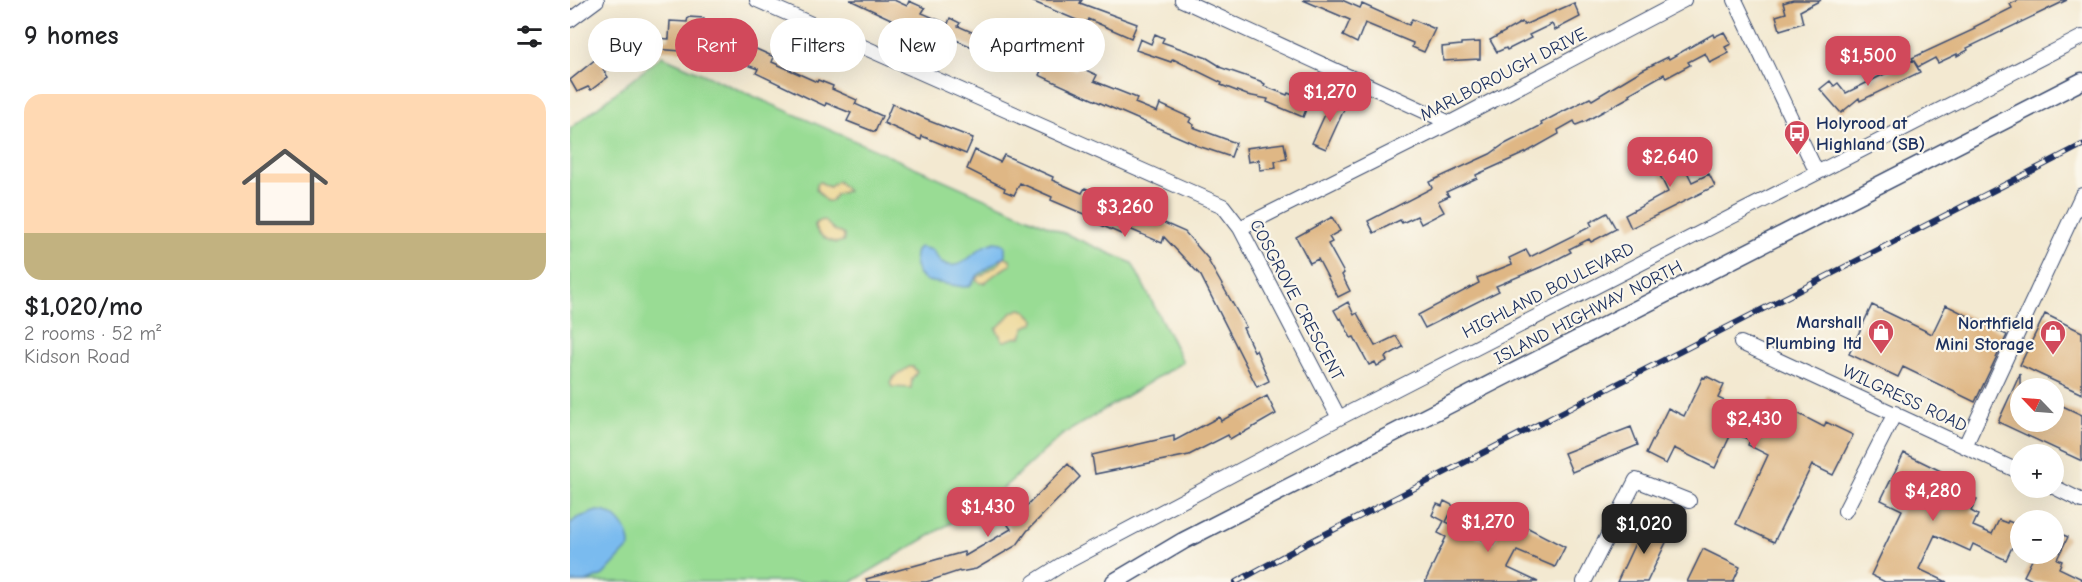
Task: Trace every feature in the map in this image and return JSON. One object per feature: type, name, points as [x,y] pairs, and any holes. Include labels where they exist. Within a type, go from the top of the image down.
[{"type":"main road","name":"ISLAND HIGHWAY NORTH","points":[[1114,582],[1183,541],[2082,81]]},
{"type":"street","points":[[570,20],[597,0]]},
{"type":"street","name":"COSGROVE CRESCENT","points":[[757,0],[1223,206],[1240,228],[1339,417]]},
{"type":"street","points":[[1182,0],[1450,123]]},
{"type":"street","name":"MARLBOROUGH DRIVE","points":[[1240,228],[1450,123],[1684,0]]},
{"type":"street","points":[[1735,0],[1817,173]]},
{"type":"street","name":"HIGHLAND BOULEVARD","points":[[1034,582],[1339,417],[2082,37]]},
{"type":"street","points":[[1965,446],[2082,195]]},
{"type":"street","name":"WILGRESS ROAD","points":[[1741,343],[2010,467]]},
{"type":"street","points":[[1845,511],[1895,413]]},
{"type":"street","points":[[1584,582],[1636,480],[1689,501]]},
{"type":"street","points":[[2064,492],[2082,501]]},
{"type":"green space","points":[[663,56],[675,62],[675,72],[698,72],[1132,263],[1183,362],[1062,435],[991,499],[852,582],[570,582],[570,129],[642,72],[663,72]]},
{"type":"sand","points":[[838,181],[847,191],[837,194],[831,201],[826,201],[816,189],[820,182],[829,187]]},
{"type":"sand","points":[[824,220],[834,230],[844,235],[844,241],[836,243],[819,234],[815,224]]},
{"type":"sand","points":[[1004,256],[1010,259],[1011,265],[985,283],[980,283],[976,279],[1000,263]]},
{"type":"sand","points":[[1020,309],[1026,311],[1035,320],[1034,323],[1025,327],[1021,337],[1003,341],[996,329],[1013,312]]},
{"type":"sand","points":[[909,367],[913,367],[917,372],[912,379],[911,388],[892,387],[890,383],[894,377]]},
{"type":"water","points":[[995,242],[1005,245],[1005,256],[978,275],[970,286],[927,281],[919,275],[915,253],[919,247],[932,250],[941,263],[953,265],[963,262],[983,247]]},
{"type":"water","points":[[597,511],[610,514],[620,522],[627,534],[630,546],[603,575],[586,582],[570,582],[570,524],[577,518]]},
{"type":"building","points":[[850,0],[894,0],[907,6],[909,1],[925,8],[922,13],[934,18],[889,18]]},
{"type":"building","points":[[1029,0],[1082,0],[1080,3],[1137,24],[1131,38],[1105,27],[1105,18],[1072,18]]},
{"type":"building","points":[[1303,0],[1342,0],[1360,8],[1362,4],[1409,25],[1412,19],[1435,29],[1424,52],[1412,47],[1413,43],[1365,23],[1357,43],[1343,36],[1350,20]]},
{"type":"building","points":[[1793,0],[1821,0],[1800,11],[1803,23],[1780,30],[1776,16],[1786,13],[1783,3]]},
{"type":"building","points":[[2019,0],[2067,0],[1967,48],[1968,50],[1957,56],[1957,54],[1938,63],[1935,58],[1918,67],[1912,58],[1975,29],[1974,27],[2012,8],[2010,4]]},
{"type":"building","points":[[1574,3],[1580,17],[1555,30],[1552,24],[1529,35],[1531,38],[1507,50],[1506,48],[1497,52],[1490,40],[1522,22],[1524,25]]},
{"type":"building","points":[[670,21],[675,21],[675,50],[663,50],[663,39],[669,39]]},
{"type":"building","points":[[957,22],[960,23],[958,26],[969,31],[969,46],[957,40]]},
{"type":"building","points":[[1724,32],[1731,44],[1725,47],[1729,53],[1710,63],[1705,53],[1688,62],[1690,65],[1666,78],[1664,74],[1629,94],[1631,96],[1586,121],[1576,125],[1574,121],[1558,130],[1559,134],[1527,152],[1476,175],[1477,178],[1446,192],[1449,196],[1438,201],[1444,212],[1421,224],[1417,216],[1402,223],[1400,220],[1374,233],[1368,221],[1432,188],[1429,182],[1490,154],[1542,125],[1541,123],[1590,98],[1592,100],[1642,70],[1668,57],[1669,59],[1713,34],[1714,37]]},
{"type":"building","points":[[1155,34],[1164,38],[1162,42],[1207,58],[1219,67],[1260,81],[1265,84],[1264,86],[1309,102],[1303,117],[1267,102],[1268,99],[1247,95],[1221,85],[1222,83],[1173,59],[1171,62],[1136,50],[1140,39],[1151,44]]},
{"type":"building","points":[[1480,42],[1480,59],[1443,61],[1442,47]]},
{"type":"building","points":[[758,50],[770,55],[770,72],[794,72],[817,82],[818,80],[857,100],[855,104],[882,116],[875,132],[847,121],[851,113],[826,103],[825,106],[756,73],[758,72]]},
{"type":"building","points":[[1913,60],[1920,72],[1860,101],[1859,98],[1841,113],[1820,89],[1830,81],[1834,86],[1838,83],[1846,93]]},
{"type":"building","points":[[588,65],[588,72],[604,72],[608,77],[591,90],[588,87],[577,92],[570,80]]},
{"type":"building","points":[[1040,72],[1090,72],[1097,75],[1094,81],[1137,98],[1135,103],[1157,112],[1160,104],[1191,118],[1189,122],[1194,125],[1193,127],[1236,143],[1231,157],[1195,145],[1039,75]]},
{"type":"building","points":[[1333,97],[1347,103],[1326,149],[1312,143]]},
{"type":"building","points":[[892,104],[973,138],[966,154],[922,136],[921,140],[884,123]]},
{"type":"building","points":[[1284,143],[1287,159],[1275,161],[1276,168],[1260,170],[1259,160],[1248,162],[1246,148]]},
{"type":"building","points":[[1675,147],[1692,182],[1709,174],[1715,186],[1631,228],[1625,215],[1668,192],[1652,159]]},
{"type":"building","points":[[975,150],[1000,162],[1004,155],[1082,193],[1085,188],[1097,193],[1092,205],[1121,219],[1125,210],[1160,225],[1162,222],[1185,232],[1210,261],[1246,327],[1243,328],[1254,351],[1256,350],[1269,381],[1257,387],[1201,276],[1164,237],[1162,243],[1125,227],[1121,234],[1096,223],[1098,220],[1051,200],[1052,197],[1020,183],[1014,195],[1004,191],[1005,188],[967,169]]},
{"type":"building","points":[[1607,213],[1616,229],[1591,242],[1589,239],[1569,249],[1571,252],[1548,264],[1496,286],[1499,291],[1425,328],[1418,315],[1479,283],[1477,278],[1512,264],[1509,258],[1526,250],[1530,257],[1592,226],[1590,222]]},
{"type":"building","points":[[1332,217],[1340,231],[1329,237],[1332,242],[1328,244],[1344,273],[1342,275],[1350,291],[1338,297],[1318,259],[1310,263],[1296,237]]},
{"type":"building","points":[[1348,302],[1354,315],[1357,313],[1375,346],[1396,336],[1403,347],[1385,357],[1387,361],[1377,366],[1375,362],[1369,365],[1354,337],[1351,338],[1341,318],[1339,319],[1334,310]]},
{"type":"building","points":[[1872,305],[1932,334],[1946,305],[2007,335],[1975,402],[1903,367],[1898,377],[1849,354]]},
{"type":"building","name":"Northfield Mini Storage","points":[[2045,314],[2082,332],[2082,394],[2064,386],[2064,378],[2048,378],[2020,365]]},
{"type":"building","points":[[1706,376],[1724,385],[1718,398],[1760,418],[1770,399],[1824,427],[1826,422],[1853,435],[1833,475],[1812,465],[1774,542],[1736,524],[1768,455],[1748,445],[1750,440],[1732,432],[1715,468],[1674,448],[1666,464],[1646,454],[1668,408],[1684,416],[1703,377]]},
{"type":"building","points":[[1267,396],[1276,414],[1230,439],[1228,435],[1189,455],[1095,474],[1092,455],[1174,436],[1174,441],[1219,417],[1221,421]]},
{"type":"building","points":[[2010,396],[2010,428],[1998,422]]},
{"type":"building","points":[[2064,407],[2082,415],[2082,461],[2064,453],[2064,444],[2045,444],[2020,432],[2064,432]]},
{"type":"building","points":[[1631,427],[1638,445],[1572,472],[1564,453]]},
{"type":"building","points":[[1904,453],[1965,483],[1965,481],[1974,485],[1970,496],[1977,500],[1971,511],[1978,515],[1973,526],[1992,534],[1999,520],[2010,522],[2010,551],[2006,560],[1973,544],[1970,551],[1935,535],[1919,569],[1947,582],[1885,582],[1871,575],[1902,510],[1881,500]]},
{"type":"building","points":[[1068,464],[1080,477],[1027,531],[1017,545],[976,569],[959,571],[926,582],[867,582],[866,579],[964,552],[965,556],[1011,529],[1008,525]]},
{"type":"building","points":[[1444,501],[1454,506],[1446,522],[1493,544],[1507,517],[1565,547],[1555,567],[1517,551],[1508,568],[1538,582],[1425,582],[1446,537],[1438,533],[1444,521],[1432,515],[1437,504],[1442,506]]},
{"type":"building","points":[[1645,522],[1670,534],[1647,582],[1617,582]]},
{"type":"building","points":[[1703,549],[1740,567],[1733,582],[1687,582]]},
{"type":"building","points":[[2030,564],[2061,564],[2059,568],[2082,579],[2082,582],[2036,582],[2024,576]]},
{"type":"railway","points":[[1236,582],[2082,145]]},
{"type":"place","name":"Holyrood at Highland (SB)","points":[[1797,156]]},
{"type":"place","name":"Marshall Plumbing ltd","points":[[1881,355]]},
{"type":"place","name":"Northfield Mini Storage","points":[[2053,356]]}]
